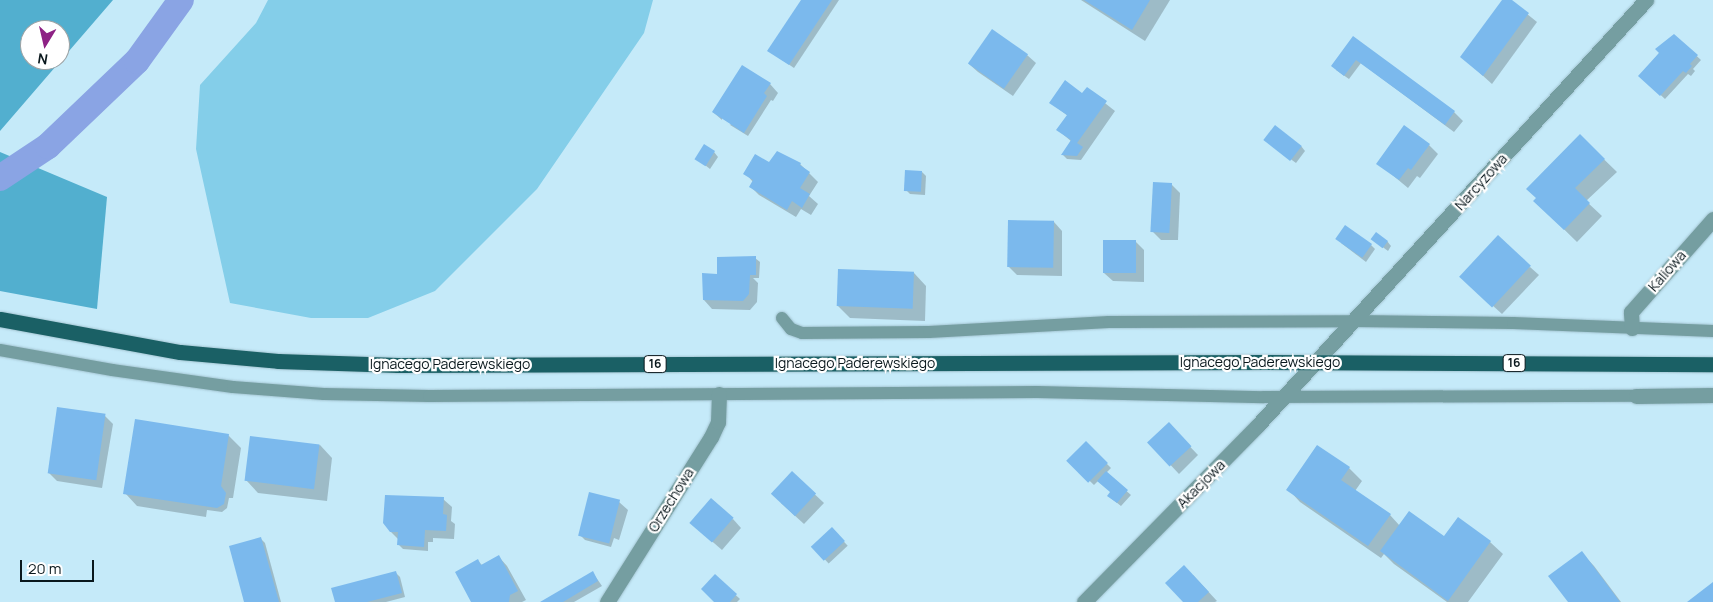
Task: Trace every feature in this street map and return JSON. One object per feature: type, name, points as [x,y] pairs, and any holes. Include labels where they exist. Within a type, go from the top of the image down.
[{"type":"main road","name":"Ignacego Paderewskiego","points":[[0,319],[180,352],[288,362],[398,365],[1314,362],[1713,364]]},
{"type":"street","name":"Narcyzowa","points":[[1314,362],[1354,321],[1646,0]]},
{"type":"street","name":"Kaliowa","points":[[1632,328],[1631,312],[1713,219]]},
{"type":"street","name":"Akacjowa","points":[[1084,602],[1257,426],[1314,362]]},
{"type":"street","name":"Orzechowa","points":[[607,602],[711,437],[718,422],[719,394]]},
{"type":"street","points":[[1636,396],[1713,396]]},
{"type":"lane","points":[[782,318],[791,329],[802,333],[929,332],[1109,322],[1354,321],[1513,323],[1713,331]]},
{"type":"lane","points":[[0,350],[112,370],[224,386],[324,394],[1037,392],[1283,397],[1636,396]]},
{"type":"shaded area","points":[[0,0],[113,0],[70,50],[70,20],[20,20],[20,70],[53,70],[0,131]]},
{"type":"shaded area","points":[[268,0],[653,0],[644,33],[537,189],[435,291],[368,318],[311,318],[230,303],[196,149],[200,85],[256,23]]},
{"type":"shaded area","points":[[0,152],[107,197],[97,309],[0,291]]},
{"type":"building","points":[[801,0],[832,0],[789,65],[767,51]]},
{"type":"building","points":[[1084,0],[1150,0],[1132,30]]},
{"type":"building","points":[[1502,0],[1512,0],[1529,13],[1483,76],[1460,57]]},
{"type":"building","points":[[992,29],[1028,54],[1004,89],[968,63]]},
{"type":"building","points":[[1674,34],[1698,55],[1690,64],[1692,66],[1686,73],[1683,71],[1660,96],[1638,76],[1659,53],[1655,49]]},
{"type":"building","points":[[1353,36],[1455,111],[1445,125],[1356,60],[1344,76],[1331,66]]},
{"type":"building","points":[[742,65],[771,83],[764,93],[767,96],[744,133],[712,112]]},
{"type":"building","points":[[1065,80],[1082,93],[1087,87],[1107,101],[1077,143],[1083,147],[1077,156],[1061,155],[1071,140],[1056,130],[1067,115],[1049,103]]},
{"type":"building","points":[[1275,125],[1302,146],[1290,161],[1263,140]]},
{"type":"building","points":[[1404,125],[1430,144],[1411,170],[1408,168],[1399,180],[1376,164]]},
{"type":"building","points":[[1580,134],[1605,159],[1575,188],[1590,203],[1564,230],[1533,201],[1536,198],[1526,189]]},
{"type":"building","points":[[704,144],[715,151],[705,166],[694,159]]},
{"type":"building","points":[[777,151],[801,163],[800,165],[810,172],[800,188],[810,194],[802,208],[792,201],[787,210],[749,187],[753,180],[743,174],[755,154],[769,162]]},
{"type":"building","points":[[905,170],[922,171],[921,192],[904,191]]},
{"type":"building","points":[[1153,182],[1172,183],[1169,233],[1150,232]]},
{"type":"building","points":[[1008,220],[1054,221],[1053,268],[1007,267]]},
{"type":"building","points":[[1345,225],[1372,244],[1362,258],[1335,239]]},
{"type":"building","points":[[1376,232],[1388,241],[1383,248],[1371,239]]},
{"type":"building","points":[[1498,235],[1531,266],[1492,307],[1459,277]]},
{"type":"building","points":[[1103,240],[1136,240],[1136,273],[1103,273]]},
{"type":"building","points":[[756,256],[756,275],[750,275],[749,294],[743,301],[703,300],[702,273],[717,274],[717,257]]},
{"type":"building","points":[[838,269],[914,272],[913,309],[837,306]]},
{"type":"building","points":[[57,407],[106,414],[96,480],[48,473]]},
{"type":"building","points":[[135,419],[229,434],[221,486],[226,493],[224,504],[217,508],[123,494]]},
{"type":"building","points":[[1169,422],[1192,446],[1170,467],[1147,442]]},
{"type":"building","points":[[250,436],[319,445],[314,489],[245,481]]},
{"type":"building","points":[[1086,441],[1108,463],[1088,483],[1066,461]]},
{"type":"building","points":[[1317,445],[1350,467],[1341,480],[1391,514],[1368,546],[1286,490]]},
{"type":"building","points":[[792,471],[816,494],[795,516],[771,494]]},
{"type":"building","points":[[1106,471],[1128,490],[1117,503],[1107,496],[1110,492],[1097,481]]},
{"type":"building","points":[[589,492],[620,500],[609,543],[578,536]]},
{"type":"building","points":[[385,495],[444,497],[443,514],[447,515],[446,531],[425,530],[424,547],[397,545],[398,532],[390,532],[383,523]]},
{"type":"building","points":[[711,498],[734,518],[712,543],[689,523]]},
{"type":"building","points":[[1409,511],[1444,536],[1458,517],[1491,541],[1448,601],[1380,551]]},
{"type":"building","points":[[832,527],[845,541],[824,561],[811,547]]},
{"type":"building","points":[[261,537],[279,602],[244,602],[229,546]]},
{"type":"building","points":[[1582,551],[1620,602],[1568,602],[1548,576]]},
{"type":"building","points":[[499,555],[518,591],[510,595],[509,602],[471,602],[455,572],[478,559],[481,565]]},
{"type":"building","points":[[1184,565],[1209,592],[1198,602],[1183,602],[1165,583]]},
{"type":"building","points":[[396,571],[402,593],[367,602],[335,602],[331,588]]},
{"type":"building","points":[[593,571],[598,581],[563,602],[540,602]]},
{"type":"building","points":[[715,574],[737,594],[730,602],[714,602],[701,589]]},
{"type":"building","points":[[1713,582],[1713,602],[1687,602]]},
{"type":"waterway","points":[[0,178],[48,146],[137,61],[181,0]]}]
